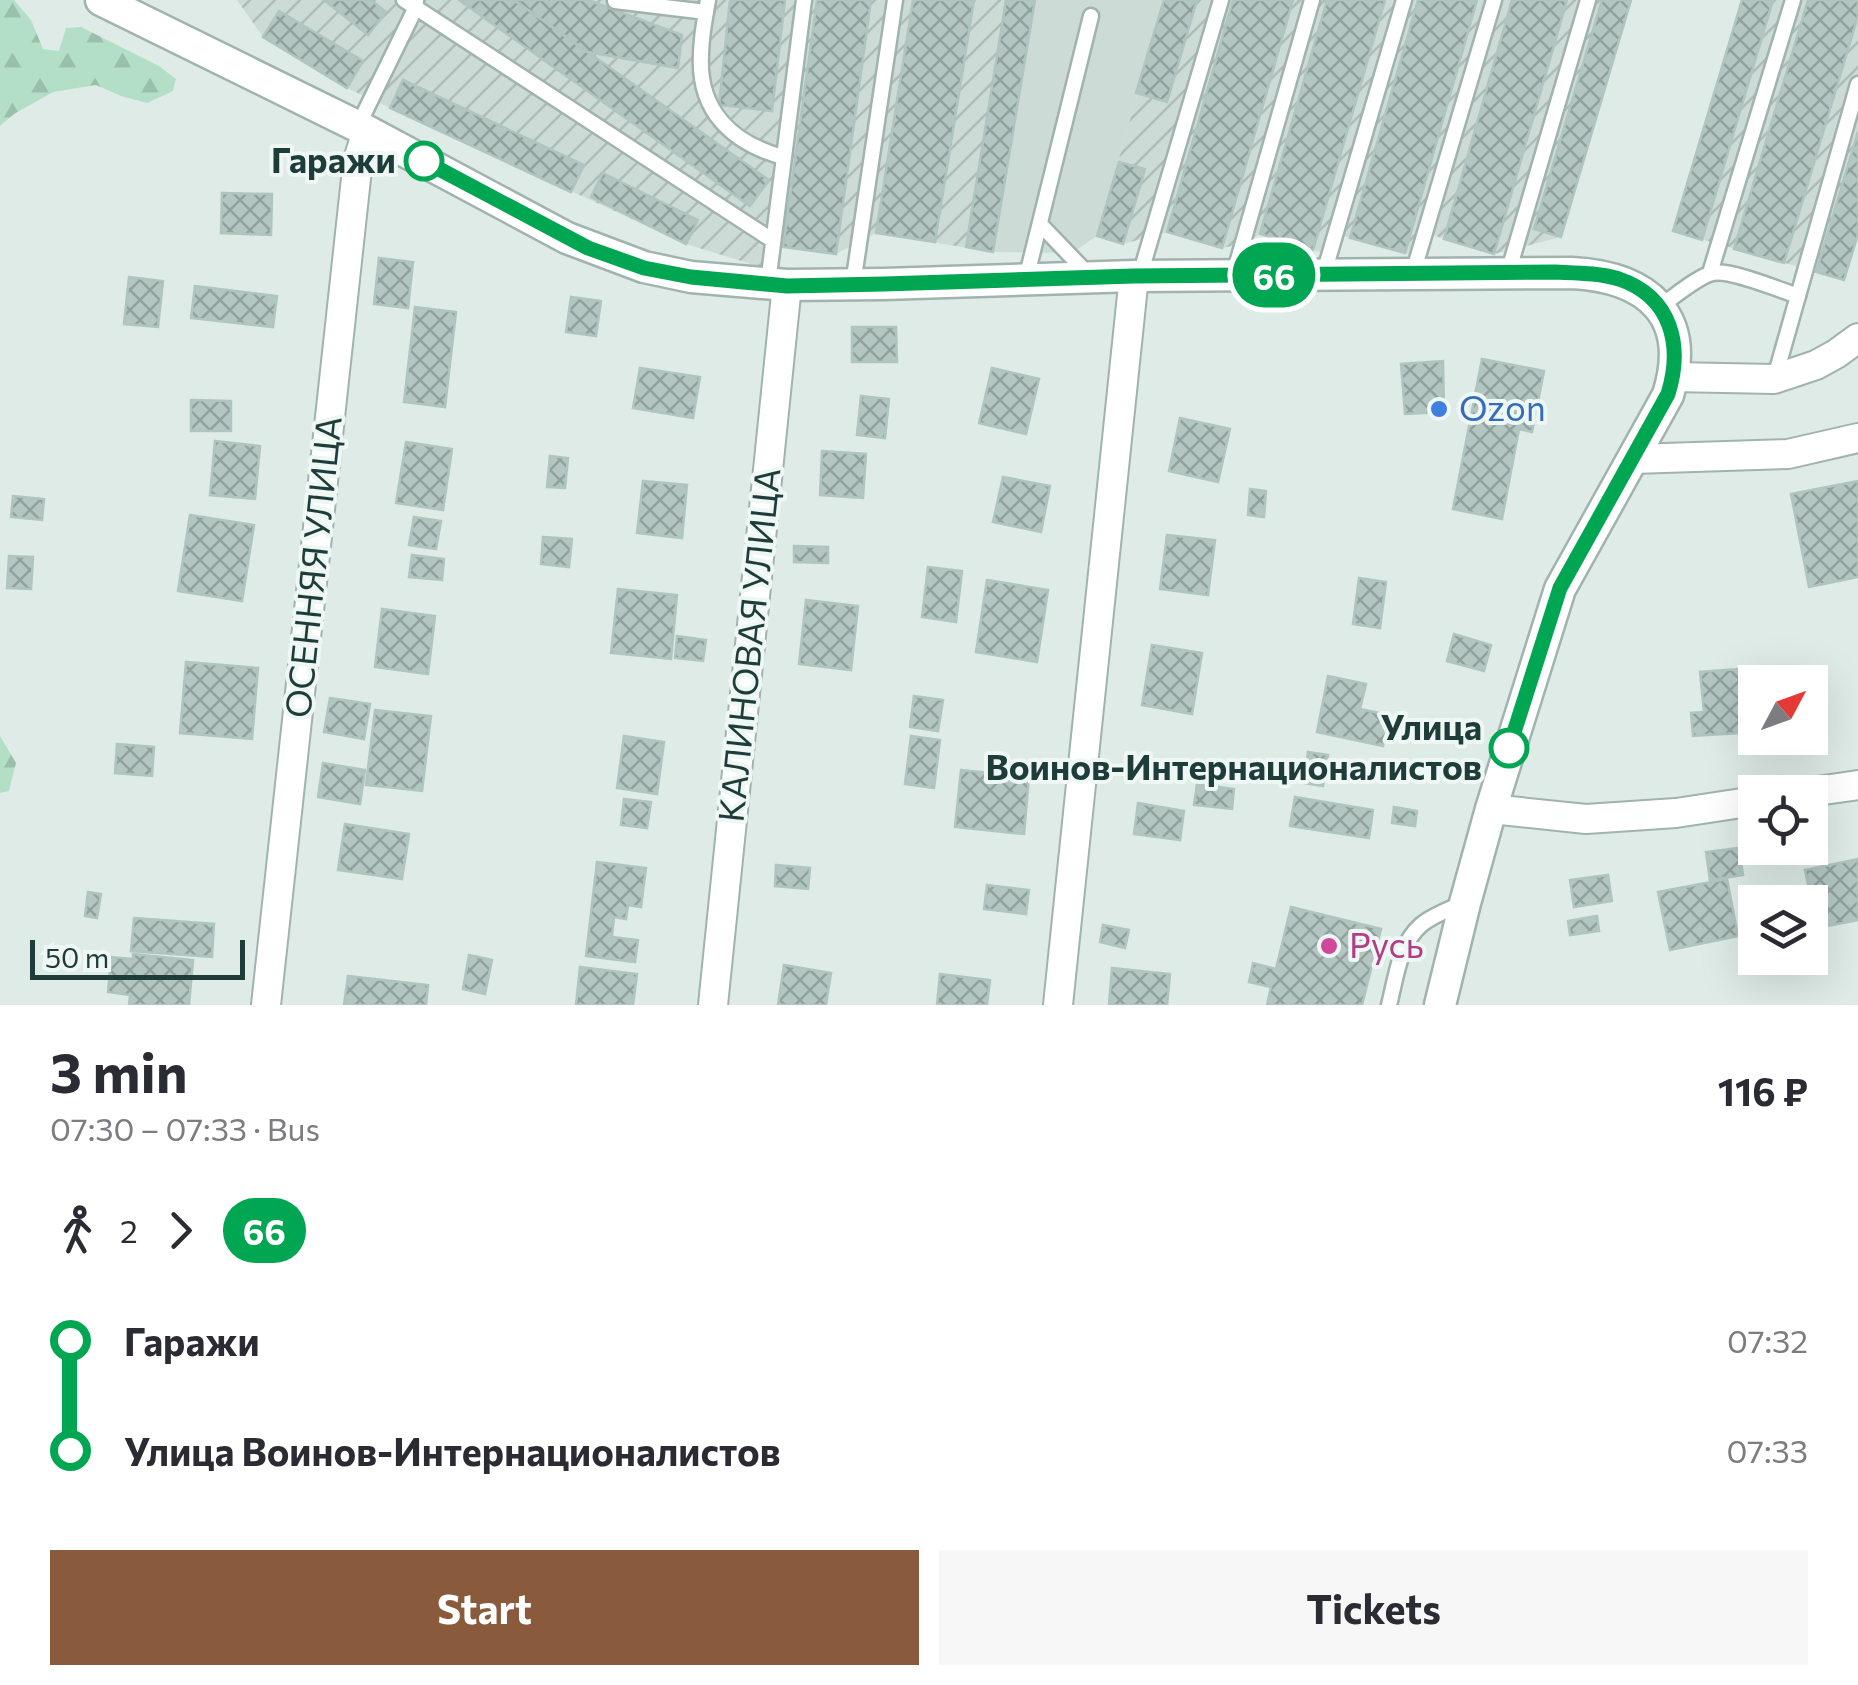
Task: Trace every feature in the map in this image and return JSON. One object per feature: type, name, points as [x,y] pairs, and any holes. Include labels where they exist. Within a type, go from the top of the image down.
[{"type":"street","points":[[101,0],[362,128],[588,248],[644,268],[691,277],[778,285],[853,285],[1137,276],[1572,272],[1604,276],[1635,286],[1659,307],[1671,329],[1676,360],[1673,378],[1668,394],[1560,588],[1491,809],[1440,1005]]},
{"type":"street","name":"ОСЕННЯЯ УЛИЦА","points":[[266,1005],[362,128]]},
{"type":"street","points":[[1058,1005],[1137,276]]},
{"type":"street","name":"КАЛИНОВАЯ УЛИЦА","points":[[713,1005],[778,285]]},
{"type":"street","points":[[1673,378],[1774,379],[1816,364],[1858,338]]},
{"type":"street","points":[[1633,459],[1788,454],[1858,438]]},
{"type":"street","points":[[1828,789],[1858,785]]},
{"type":"street","points":[[1491,809],[1586,819],[1738,803]]},
{"type":"lane","points":[[778,285],[772,240],[804,0]]},
{"type":"lane","points":[[853,285],[895,0]]},
{"type":"lane","points":[[1137,276],[1221,0]]},
{"type":"lane","points":[[1234,275],[1312,0]]},
{"type":"lane","points":[[1324,274],[1404,0]]},
{"type":"lane","points":[[1414,273],[1494,0]]},
{"type":"lane","points":[[1508,273],[1588,0]]},
{"type":"lane","points":[[1710,273],[1792,0]]},
{"type":"lane","points":[[615,2],[707,6],[700,58],[709,102],[735,135],[758,150],[783,157]]},
{"type":"lane","points":[[362,128],[412,3],[772,240]]},
{"type":"lane","points":[[1026,279],[1091,16]]},
{"type":"lane","points":[[1774,379],[1858,84]]},
{"type":"lane","points":[[1040,224],[1091,277]]},
{"type":"lane","points":[[1659,307],[1710,273],[1721,272],[1798,296]]},
{"type":"lane","points":[[1389,1005],[1402,954],[1411,936],[1421,924],[1464,903]]},
{"type":"shaded area","points":[[237,0],[1035,0],[993,252],[876,233],[836,254],[783,247],[772,240],[761,267],[686,244],[347,88],[263,37]]},
{"type":"shaded area","points":[[1035,0],[1164,0],[1097,236],[1072,253],[993,252]]},
{"type":"shaded area","points":[[1164,0],[1631,0],[1561,237],[1494,254],[1426,233],[1418,257],[1336,234],[1330,255],[1260,234],[1243,244],[1222,248],[1167,232],[1123,244],[1097,236]]},
{"type":"shaded area","points":[[1742,0],[1858,0],[1858,234],[1844,280],[1673,231]]},
{"type":"green space","points":[[0,0],[14,0],[31,20],[43,49],[59,51],[66,28],[81,27],[159,66],[176,79],[173,91],[147,103],[96,85],[53,92],[0,126]]},
{"type":"green space","points":[[0,736],[16,763],[9,791],[0,793]]},
{"type":"building","points":[[324,0],[371,0],[386,12],[368,35]]},
{"type":"building","points":[[459,0],[514,0],[769,180],[750,206]]},
{"type":"building","points":[[514,0],[545,0],[550,5],[553,0],[588,0],[682,35],[678,68],[588,52]]},
{"type":"building","points":[[730,0],[785,0],[772,111],[719,105]]},
{"type":"building","points":[[817,0],[871,0],[836,254],[783,247]]},
{"type":"building","points":[[913,0],[974,0],[935,242],[876,233]]},
{"type":"building","points":[[1006,0],[1035,0],[993,252],[966,247]]},
{"type":"building","points":[[1164,0],[1197,0],[1167,102],[1136,93]]},
{"type":"building","points":[[1233,0],[1293,0],[1222,248],[1167,232]]},
{"type":"building","points":[[1327,0],[1385,0],[1313,250],[1260,234]]},
{"type":"building","points":[[1418,0],[1477,0],[1405,253],[1350,238]]},
{"type":"building","points":[[1512,0],[1567,0],[1494,254],[1444,239]]},
{"type":"building","points":[[1602,0],[1631,0],[1561,237],[1534,229]]},
{"type":"building","points":[[1742,0],[1773,0],[1702,240],[1673,231]]},
{"type":"building","points":[[1808,0],[1858,0],[1858,16],[1784,263],[1734,249]]},
{"type":"building","points":[[279,11],[363,61],[347,88],[263,37]]},
{"type":"building","points":[[403,80],[584,165],[571,192],[390,108]]},
{"type":"building","points":[[1858,132],[1858,234],[1844,280],[1816,272]]},
{"type":"building","points":[[1119,162],[1145,169],[1123,244],[1097,236]]},
{"type":"building","points":[[603,173],[698,220],[686,244],[591,197]]},
{"type":"building","points":[[222,193],[272,194],[271,235],[221,233]]},
{"type":"building","points":[[379,258],[413,262],[408,308],[374,304]]},
{"type":"building","points":[[129,277],[163,281],[158,327],[124,324]]},
{"type":"building","points":[[195,286],[277,296],[273,327],[191,318]]},
{"type":"building","points":[[571,297],[601,301],[596,336],[566,332]]},
{"type":"building","points":[[415,307],[456,312],[445,407],[404,402]]},
{"type":"building","points":[[852,327],[896,327],[897,362],[852,362]]},
{"type":"building","points":[[1482,359],[1544,371],[1532,432],[1519,429],[1502,519],[1453,509]]},
{"type":"building","points":[[1443,361],[1444,412],[1405,414],[1401,364]]},
{"type":"building","points":[[640,368],[700,377],[693,418],[633,408]]},
{"type":"building","points":[[992,368],[1039,379],[1026,434],[979,423]]},
{"type":"building","points":[[861,396],[889,399],[885,438],[857,435]]},
{"type":"building","points":[[191,400],[231,401],[231,431],[191,431]]},
{"type":"building","points":[[1180,418],[1230,429],[1218,482],[1169,471]]},
{"type":"building","points":[[215,441],[260,446],[255,499],[210,495]]},
{"type":"building","points":[[406,442],[452,449],[443,510],[396,503]]},
{"type":"building","points":[[822,451],[866,454],[863,498],[820,495]]},
{"type":"building","points":[[550,456],[568,458],[565,488],[547,487]]},
{"type":"building","points":[[1003,477],[1050,486],[1041,532],[993,522]]},
{"type":"building","points":[[643,481],[687,485],[682,538],[637,533]]},
{"type":"building","points":[[1858,481],[1858,577],[1809,587],[1791,494]]},
{"type":"building","points":[[1250,489],[1266,491],[1264,517],[1248,515]]},
{"type":"building","points":[[13,496],[44,499],[42,520],[11,517]]},
{"type":"building","points":[[190,515],[254,525],[242,601],[178,591]]},
{"type":"building","points":[[414,517],[441,521],[436,549],[409,545]]},
{"type":"building","points":[[1167,535],[1215,540],[1208,595],[1160,589]]},
{"type":"building","points":[[543,537],[572,539],[569,567],[541,564]]},
{"type":"building","points":[[794,546],[828,547],[828,563],[794,562]]},
{"type":"building","points":[[412,555],[444,559],[442,580],[409,577]]},
{"type":"building","points":[[9,556],[33,557],[31,589],[7,588]]},
{"type":"building","points":[[928,567],[962,571],[956,622],[922,617]]},
{"type":"building","points":[[1359,578],[1386,582],[1380,628],[1353,624]]},
{"type":"building","points":[[987,580],[1048,590],[1037,662],[976,652]]},
{"type":"building","points":[[618,589],[677,595],[671,659],[611,653]]},
{"type":"building","points":[[806,600],[858,606],[851,670],[799,664]]},
{"type":"building","points":[[382,609],[435,616],[428,674],[375,667]]},
{"type":"building","points":[[1454,634],[1491,645],[1484,671],[1447,661]]},
{"type":"building","points":[[677,636],[706,640],[703,661],[675,658]]},
{"type":"building","points":[[1152,645],[1202,653],[1192,714],[1142,705]]},
{"type":"building","points":[[186,662],[258,668],[252,739],[180,733]]},
{"type":"building","points":[[1738,669],[1738,733],[1693,736],[1691,713],[1704,712],[1700,672]]},
{"type":"building","points":[[1328,676],[1366,684],[1360,709],[1389,715],[1383,746],[1317,732]]},
{"type":"building","points":[[914,696],[943,700],[938,731],[910,727]]},
{"type":"building","points":[[330,698],[370,704],[364,739],[324,732]]},
{"type":"building","points":[[375,710],[431,716],[422,791],[366,785]]},
{"type":"building","points":[[624,736],[664,742],[657,794],[617,788]]},
{"type":"building","points":[[911,736],[940,740],[934,788],[905,784]]},
{"type":"building","points":[[117,744],[154,747],[152,776],[115,773]]},
{"type":"building","points":[[1308,752],[1328,755],[1323,786],[1304,783]]},
{"type":"building","points":[[323,763],[365,770],[360,804],[318,797]]},
{"type":"building","points":[[961,770],[1029,777],[1024,834],[955,827]]},
{"type":"building","points":[[1197,784],[1234,789],[1232,809],[1194,805]]},
{"type":"building","points":[[1295,797],[1373,810],[1369,838],[1290,826]]},
{"type":"building","points":[[624,799],[651,802],[647,828],[621,825]]},
{"type":"building","points":[[1138,803],[1184,811],[1180,840],[1134,834]]},
{"type":"building","points":[[1394,807],[1417,811],[1415,826],[1392,823]]},
{"type":"building","points":[[345,824],[409,834],[402,879],[338,870]]},
{"type":"building","points":[[1738,848],[1738,865],[1742,865],[1743,875],[1710,880],[1706,852]]},
{"type":"building","points":[[1858,859],[1858,920],[1828,926],[1828,885],[1808,885],[1805,870]]},
{"type":"building","points":[[597,862],[646,868],[641,907],[628,905],[626,919],[614,917],[612,937],[638,940],[635,962],[586,956]]},
{"type":"building","points":[[776,865],[810,868],[808,889],[775,886]]},
{"type":"building","points":[[1608,875],[1612,901],[1574,907],[1570,880]]},
{"type":"building","points":[[1727,879],[1738,936],[1670,950],[1658,892]]},
{"type":"building","points":[[987,885],[1029,890],[1026,914],[984,909]]},
{"type":"building","points":[[88,892],[101,894],[97,918],[85,916]]},
{"type":"building","name":"Русь","points":[[1291,907],[1381,929],[1362,1005],[1267,1005],[1271,987],[1249,982],[1253,963],[1276,969]]},
{"type":"building","points":[[1597,916],[1599,931],[1570,935],[1568,921]]},
{"type":"building","points":[[134,918],[214,924],[212,957],[131,951]]},
{"type":"building","points":[[1103,925],[1129,930],[1125,948],[1100,942]]},
{"type":"building","points":[[133,954],[193,960],[189,1005],[129,1005],[130,995],[108,992],[111,957],[133,959]]},
{"type":"building","points":[[469,955],[492,960],[485,994],[463,989]]},
{"type":"building","points":[[784,965],[831,973],[826,1005],[778,1005]]},
{"type":"building","points":[[580,967],[637,974],[633,1005],[576,1005]]},
{"type":"building","points":[[1112,968],[1170,974],[1167,1005],[1109,1005]]},
{"type":"building","points":[[940,974],[990,980],[987,1005],[937,1005]]},
{"type":"building","points":[[348,976],[428,985],[426,1005],[344,1005]]},
{"type":"bus line","name":"66","points":[[424,161],[588,248],[644,268],[691,277],[787,286],[1134,276],[1556,272],[1604,276],[1635,286],[1666,315],[1676,360],[1673,378],[1668,394],[1560,588],[1509,748]]},
{"type":"place","name":"Гаражи","points":[[424,161]]},
{"type":"place","name":"Ozon","points":[[1439,409]]},
{"type":"place","name":"Улица Воинов-Интернационалистов","points":[[1509,748]]},
{"type":"place","name":"Русь","points":[[1329,946]]}]
